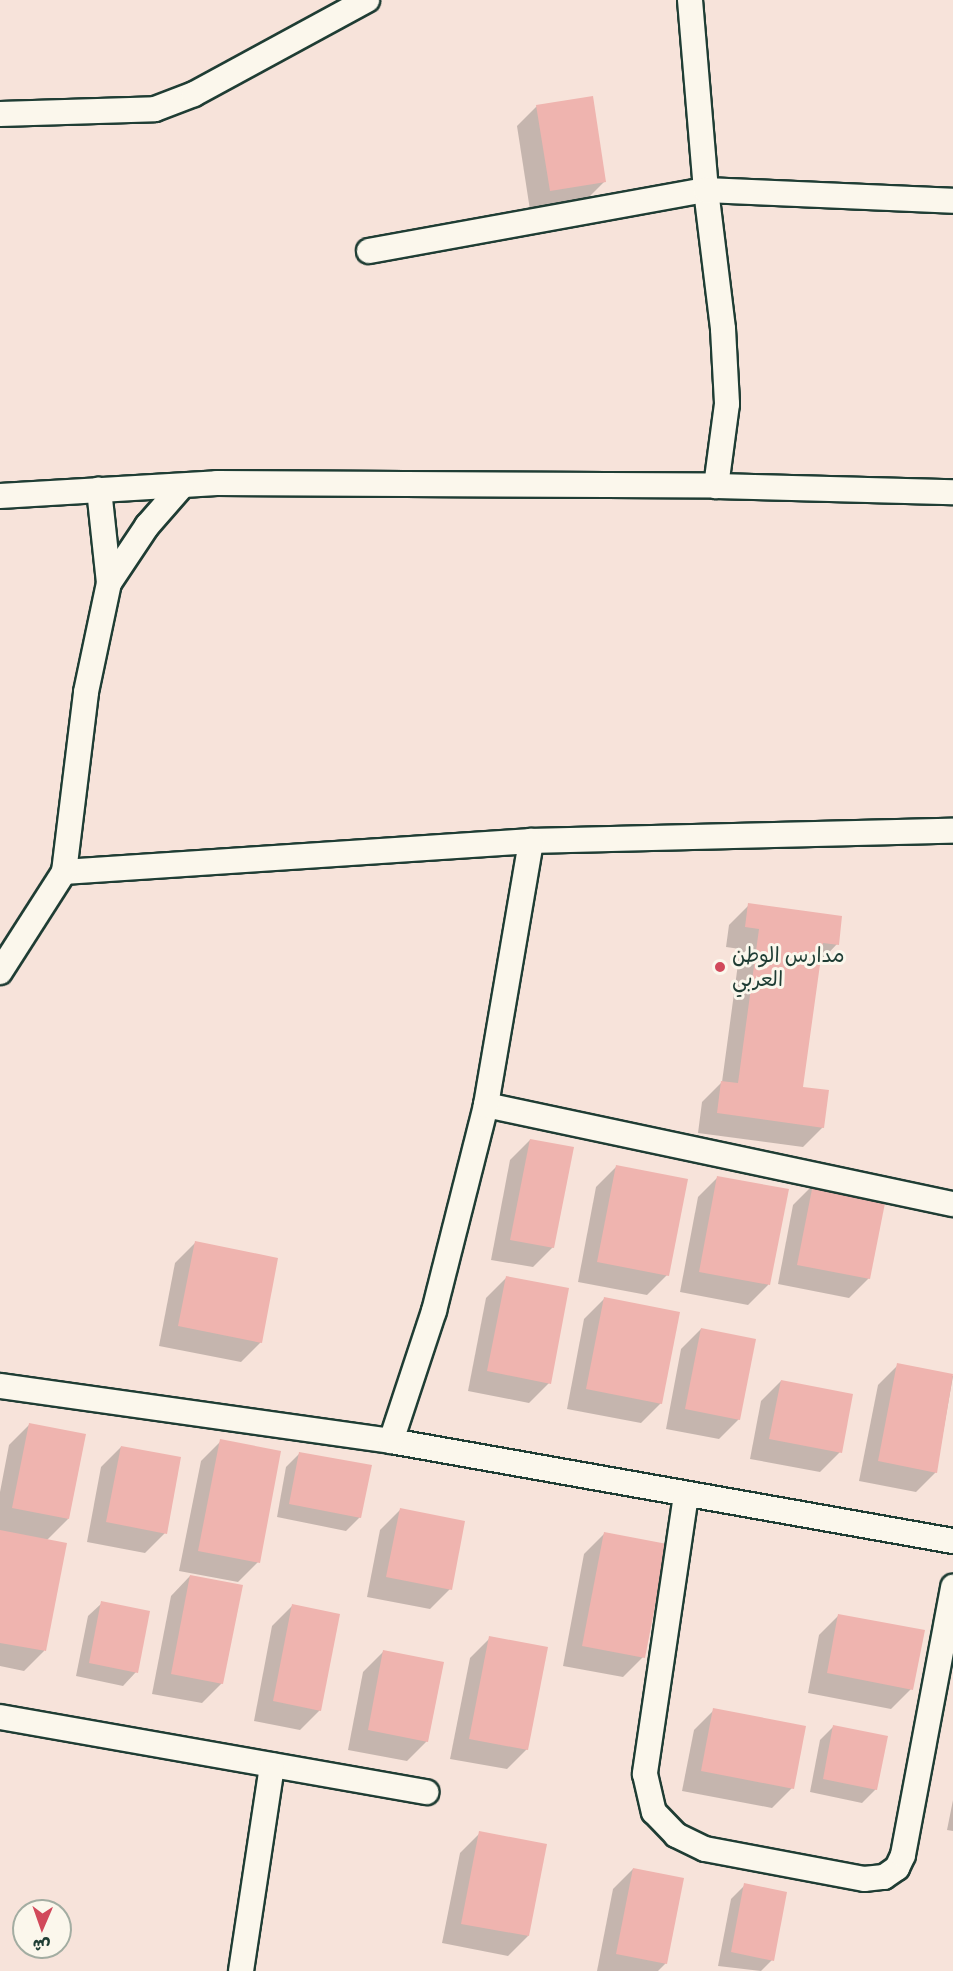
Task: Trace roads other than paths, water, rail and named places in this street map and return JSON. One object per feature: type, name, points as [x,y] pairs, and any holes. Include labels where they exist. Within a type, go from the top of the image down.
[{"type":"street","points":[[0,114],[155,109],[194,94],[367,0]]},
{"type":"street","points":[[690,0],[706,190],[723,329],[727,404],[716,486]]},
{"type":"street","points":[[369,251],[706,190],[953,201]]},
{"type":"street","points":[[109,583],[147,526],[182,486]]},
{"type":"street","points":[[0,496],[37,491],[182,486],[716,486],[953,492]]},
{"type":"street","points":[[0,972],[64,872],[86,692],[109,583],[99,490]]},
{"type":"street","points":[[64,872],[531,841],[953,831]]},
{"type":"street","points":[[391,1441],[434,1311],[486,1105],[531,841]]},
{"type":"street","points":[[486,1105],[953,1204]]},
{"type":"street","points":[[0,1386],[391,1441],[953,1541]]},
{"type":"street","points":[[686,1495],[645,1774],[654,1812],[676,1835],[705,1849],[864,1879],[884,1877],[897,1868],[903,1855],[953,1587]]},
{"type":"street","points":[[0,1717],[426,1792]]},
{"type":"street","points":[[241,1971],[272,1765]]},
{"type":"place","name":"مدارس الوطن العربي","points":[[720,967]]}]
